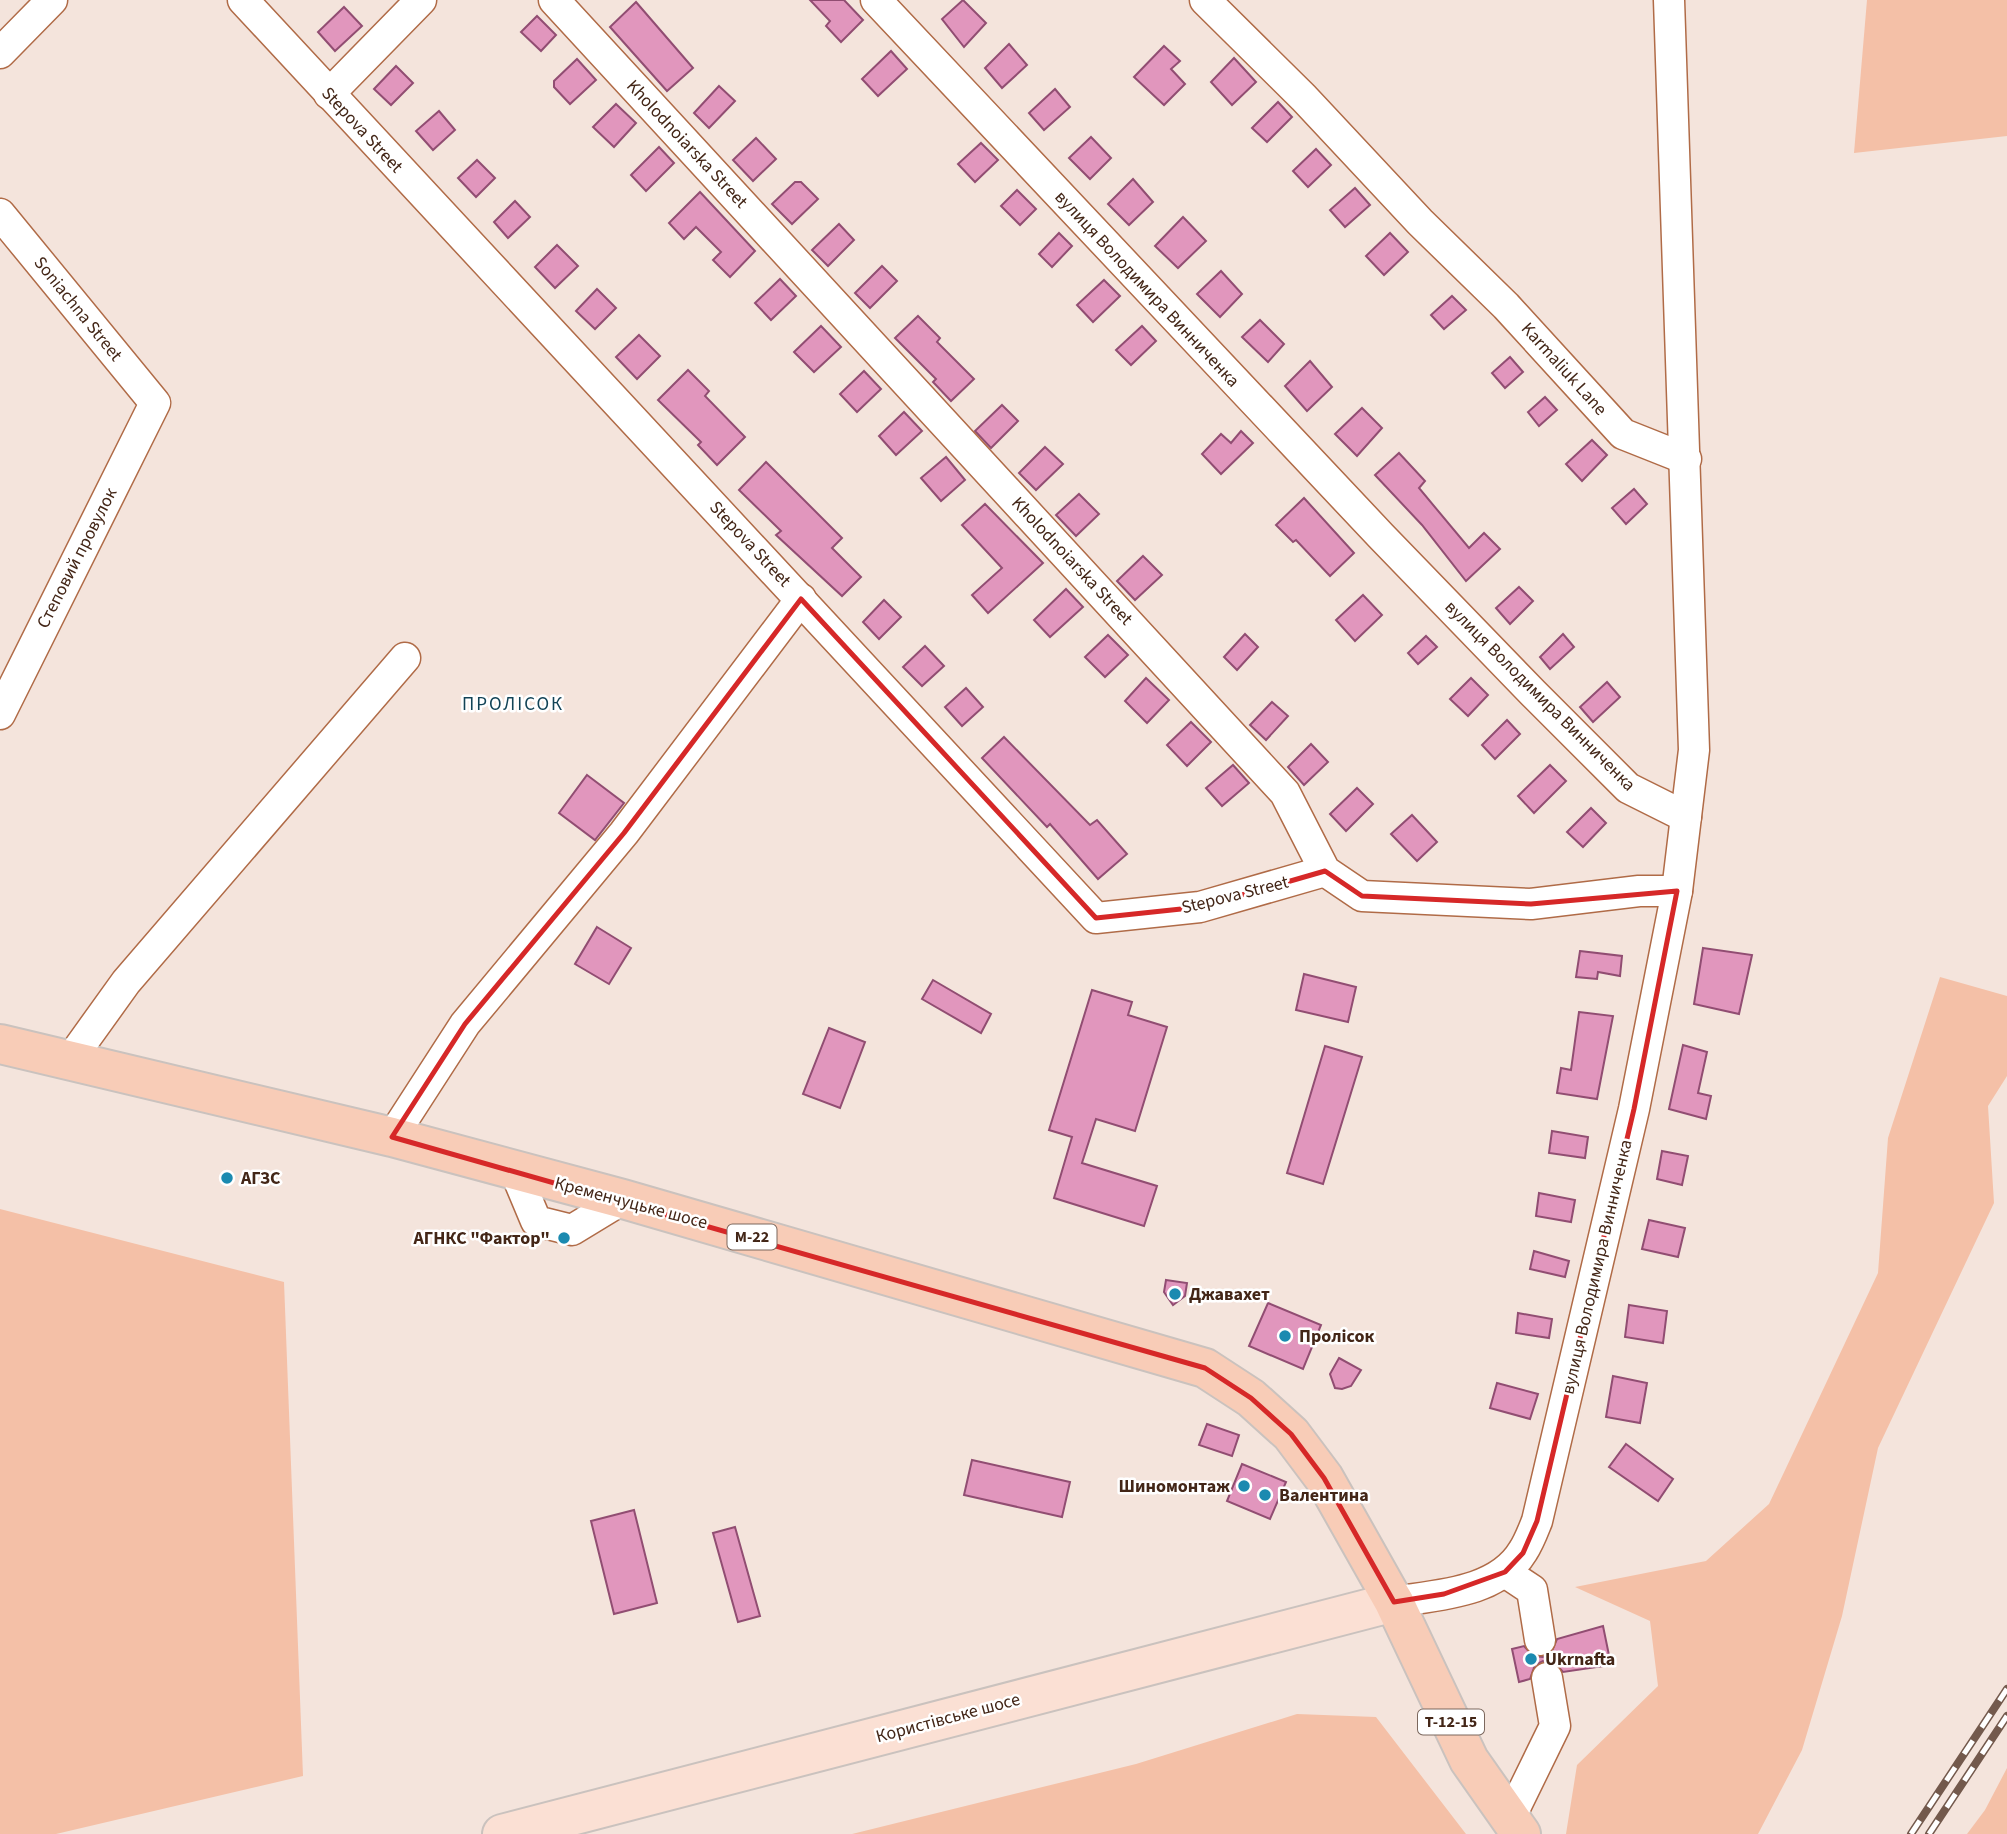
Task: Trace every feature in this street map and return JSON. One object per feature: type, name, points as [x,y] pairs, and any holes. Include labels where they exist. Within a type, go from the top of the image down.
[{"type":"highway","name":"Кременчуцьке шосе","points":[[0,1044],[392,1137],[622,1199],[1205,1368],[1251,1398],[1291,1434],[1324,1478],[1394,1602]]},
{"type":"highway","name":"Т-12-15","points":[[1394,1602],[1469,1760],[1516,1826]]},
{"type":"main road","name":"Користівське шосе","points":[[502,1834],[1394,1602]]},
{"type":"street","points":[[0,53],[52,0]]},
{"type":"street","name":"Stepova Street","points":[[243,0],[1096,918],[1200,908],[1325,871]]},
{"type":"street","points":[[329,94],[421,0]]},
{"type":"street","name":"Kholodnoiarska Street","points":[[554,0],[1285,793],[1325,871],[1362,896],[1531,904],[1639,891],[1677,891]]},
{"type":"street","name":"вулиця Володимира Винниченка","points":[[876,0],[1371,526],[1532,693],[1628,788],[1686,817],[1677,891],[1634,1109],[1537,1521],[1523,1553],[1505,1572],[1488,1582],[1444,1594],[1394,1602]]},
{"type":"street","name":"Karmaliuk Lane","points":[[1205,0],[1304,98],[1420,222],[1506,306],[1623,434],[1686,459]]},
{"type":"street","points":[[1669,0],[1694,750],[1686,817]]},
{"type":"street","name":"Soniachna Street","points":[[0,214],[155,403]]},
{"type":"street","name":"Степовий провулок","points":[[0,714],[155,403]]},
{"type":"street","points":[[392,1137],[465,1024],[624,833],[801,599]]},
{"type":"street","points":[[70,1060],[126,982],[405,658]]},
{"type":"street","points":[[1505,1572],[1532,1590],[1541,1640]]},
{"type":"street","points":[[1516,1826],[1555,1726],[1547,1678]]},
{"type":"highlighted area","points":[[801,599],[1096,918],[1200,907],[1325,871],[1362,896],[1531,904],[1677,891],[1634,1109],[1537,1521],[1523,1553],[1505,1572],[1444,1594],[1394,1602],[1324,1478],[1291,1434],[1251,1398],[1205,1368],[392,1137],[465,1024],[624,833]]},
{"type":"shaded area","points":[[1867,0],[2007,0],[2007,136],[1854,153]]},
{"type":"shaded area","points":[[1940,977],[2007,996],[2007,1076],[1988,1106],[1994,1203],[1878,1448],[1842,1616],[1802,1750],[1758,1834],[1566,1834],[1577,1765],[1658,1686],[1650,1621],[1575,1587],[1706,1561],[1769,1504],[1878,1273],[1888,1138]]},
{"type":"shaded area","points":[[0,1209],[284,1282],[303,1776],[56,1834],[0,1834]]},
{"type":"shaded area","points":[[1297,1714],[1376,1717],[1466,1834],[852,1834],[1136,1764]]},
{"type":"shaded area","points":[[2007,1768],[2007,1834],[1967,1834],[1985,1810]]},
{"type":"building","points":[[810,0],[844,0],[863,20],[841,42],[826,26],[830,21]]},
{"type":"building","points":[[963,0],[986,23],[964,47],[942,19]]},
{"type":"building","points":[[636,2],[693,68],[667,91],[610,27]]},
{"type":"building","points":[[344,7],[362,26],[335,51],[318,32]]},
{"type":"building","points":[[537,16],[556,35],[541,51],[521,32]]},
{"type":"building","points":[[1009,44],[1027,65],[1002,88],[985,68]]},
{"type":"building","points":[[1164,46],[1180,61],[1171,69],[1185,84],[1164,105],[1134,77]]},
{"type":"building","points":[[891,51],[907,69],[878,96],[862,79]]},
{"type":"building","points":[[1234,58],[1256,82],[1232,105],[1211,82]]},
{"type":"building","points":[[577,59],[596,80],[570,104],[554,87],[554,81]]},
{"type":"building","points":[[396,66],[413,83],[391,105],[374,89]]},
{"type":"building","points":[[719,86],[735,101],[709,128],[694,113]]},
{"type":"building","points":[[1055,89],[1070,107],[1044,130],[1029,113]]},
{"type":"building","points":[[1278,102],[1292,117],[1267,142],[1252,128]]},
{"type":"building","points":[[616,104],[636,123],[614,147],[593,127]]},
{"type":"building","points":[[439,111],[455,130],[433,150],[416,131]]},
{"type":"building","points":[[1091,137],[1111,158],[1090,179],[1069,158]]},
{"type":"building","points":[[756,138],[776,159],[753,181],[733,160]]},
{"type":"building","points":[[981,143],[998,160],[975,182],[958,164]]},
{"type":"building","points":[[659,147],[674,163],[646,191],[631,175]]},
{"type":"building","points":[[1316,149],[1331,165],[1308,187],[1293,171]]},
{"type":"building","points":[[477,160],[495,178],[476,197],[458,178]]},
{"type":"building","points":[[1133,179],[1153,202],[1129,225],[1108,204]]},
{"type":"building","points":[[795,182],[801,182],[818,199],[792,224],[772,204]]},
{"type":"building","points":[[1355,188],[1370,205],[1345,227],[1330,210]]},
{"type":"building","points":[[1017,190],[1036,209],[1020,225],[1001,206]]},
{"type":"building","points":[[700,192],[755,251],[730,277],[713,260],[721,252],[696,227],[684,239],[669,223]]},
{"type":"building","points":[[515,201],[530,217],[508,238],[494,222]]},
{"type":"building","points":[[1183,217],[1206,241],[1178,268],[1155,246]]},
{"type":"building","points":[[839,224],[854,240],[828,266],[812,250]]},
{"type":"building","points":[[1059,233],[1072,246],[1052,267],[1039,254]]},
{"type":"building","points":[[1390,233],[1408,252],[1384,275],[1366,256]]},
{"type":"building","points":[[557,245],[578,266],[555,288],[535,267]]},
{"type":"building","points":[[882,266],[897,281],[870,308],[855,293]]},
{"type":"building","points":[[1221,271],[1242,294],[1220,317],[1197,294]]},
{"type":"building","points":[[780,279],[796,296],[771,320],[755,303]]},
{"type":"building","points":[[1104,280],[1120,296],[1093,322],[1077,305]]},
{"type":"building","points":[[597,289],[616,308],[595,329],[576,311]]},
{"type":"building","points":[[1452,296],[1466,310],[1444,329],[1431,315]]},
{"type":"building","points":[[918,316],[940,338],[937,342],[974,379],[951,401],[933,382],[936,379],[895,338]]},
{"type":"building","points":[[1260,320],[1284,344],[1268,362],[1242,337]]},
{"type":"building","points":[[821,326],[841,347],[814,372],[794,352]]},
{"type":"building","points":[[1142,326],[1156,341],[1131,365],[1116,350]]},
{"type":"building","points":[[639,335],[660,356],[637,379],[616,357]]},
{"type":"building","points":[[1510,357],[1523,372],[1505,388],[1492,373]]},
{"type":"building","points":[[1310,361],[1332,387],[1307,411],[1285,386]]},
{"type":"building","points":[[688,370],[709,391],[705,396],[745,437],[717,465],[698,445],[701,442],[658,400]]},
{"type":"building","points":[[864,371],[881,389],[857,412],[840,394]]},
{"type":"building","points":[[1545,397],[1557,410],[1539,426],[1528,412]]},
{"type":"building","points":[[1002,405],[1018,421],[991,448],[975,431]]},
{"type":"building","points":[[1362,408],[1382,428],[1357,456],[1335,434]]},
{"type":"building","points":[[904,412],[922,431],[896,455],[879,436]]},
{"type":"building","points":[[1241,431],[1253,443],[1221,474],[1202,454],[1221,434],[1231,443]]},
{"type":"building","points":[[1592,440],[1607,455],[1582,481],[1566,464]]},
{"type":"building","points":[[1045,447],[1063,464],[1036,490],[1019,473]]},
{"type":"building","points":[[1399,453],[1425,481],[1419,488],[1469,548],[1484,533],[1500,549],[1466,581],[1422,525],[1375,475]]},
{"type":"building","points":[[946,457],[965,480],[941,501],[921,478]]},
{"type":"building","points":[[766,462],[842,538],[832,548],[861,577],[842,596],[776,535],[781,531],[739,490]]},
{"type":"building","points":[[1634,489],[1647,504],[1626,524],[1612,508]]},
{"type":"building","points":[[1079,494],[1099,514],[1076,536],[1056,515]]},
{"type":"building","points":[[1304,498],[1354,553],[1330,576],[1296,540],[1293,542],[1276,525]]},
{"type":"building","points":[[985,504],[1043,563],[988,613],[972,595],[1002,568],[962,525]]},
{"type":"building","points":[[1143,556],[1162,575],[1135,600],[1117,581]]},
{"type":"building","points":[[1519,587],[1533,601],[1510,624],[1496,608]]},
{"type":"building","points":[[1066,589],[1083,607],[1050,637],[1034,620]]},
{"type":"building","points":[[1363,595],[1382,615],[1355,641],[1336,620]]},
{"type":"building","points":[[884,600],[901,617],[879,639],[863,622]]},
{"type":"building","points":[[1245,634],[1258,647],[1237,670],[1224,657]]},
{"type":"building","points":[[1563,634],[1574,647],[1550,669],[1540,657]]},
{"type":"building","points":[[1108,635],[1128,655],[1105,677],[1085,657]]},
{"type":"building","points":[[1426,636],[1437,647],[1418,664],[1408,653]]},
{"type":"building","points":[[925,646],[944,666],[922,686],[903,667]]},
{"type":"building","points":[[1146,678],[1169,700],[1147,723],[1125,701]]},
{"type":"building","points":[[1471,678],[1488,695],[1468,716],[1450,699]]},
{"type":"building","points":[[1607,682],[1620,697],[1593,722],[1580,707]]},
{"type":"building","points":[[966,688],[983,707],[962,726],[945,707]]},
{"type":"building","points":[[1272,702],[1288,716],[1266,740],[1250,725]]},
{"type":"building","points":[[1507,720],[1520,734],[1495,759],[1482,745]]},
{"type":"building","points":[[1191,722],[1211,742],[1187,766],[1167,745]]},
{"type":"building","points":[[1004,737],[1090,825],[1097,820],[1127,854],[1098,879],[1050,824],[1047,827],[982,758]]},
{"type":"building","points":[[1311,744],[1328,762],[1304,785],[1288,767]]},
{"type":"building","points":[[1233,765],[1249,783],[1222,806],[1206,788]]},
{"type":"building","points":[[1550,765],[1566,781],[1534,813],[1518,796]]},
{"type":"building","points":[[587,775],[624,803],[595,840],[559,813]]},
{"type":"building","points":[[1357,788],[1373,804],[1346,831],[1330,814]]},
{"type":"building","points":[[1591,808],[1606,823],[1583,847],[1567,832]]},
{"type":"building","points":[[1412,815],[1437,842],[1417,861],[1391,834]]},
{"type":"building","points":[[597,927],[631,948],[609,984],[575,964]]},
{"type":"building","points":[[1703,948],[1752,955],[1739,1014],[1694,1004]]},
{"type":"building","points":[[1580,951],[1622,956],[1620,976],[1598,972],[1597,979],[1576,977]]},
{"type":"building","points":[[1304,974],[1356,987],[1348,1022],[1296,1010]]},
{"type":"building","points":[[933,980],[991,1014],[981,1033],[922,999]]},
{"type":"building","points":[[1092,990],[1132,1002],[1128,1015],[1167,1027],[1135,1131],[1096,1119],[1082,1163],[1157,1186],[1144,1226],[1054,1198],[1072,1137],[1049,1130]]},
{"type":"building","points":[[1579,1012],[1613,1016],[1597,1099],[1557,1093],[1561,1068],[1571,1070]]},
{"type":"building","points":[[829,1028],[865,1042],[840,1108],[803,1094]]},
{"type":"building","points":[[1683,1045],[1707,1052],[1698,1093],[1711,1096],[1706,1119],[1669,1109]]},
{"type":"building","points":[[1325,1046],[1362,1057],[1323,1184],[1287,1173]]},
{"type":"building","points":[[1552,1131],[1588,1137],[1585,1158],[1549,1153]]},
{"type":"building","points":[[1662,1151],[1688,1156],[1682,1185],[1657,1179]]},
{"type":"building","points":[[1539,1193],[1575,1200],[1571,1222],[1536,1216]]},
{"type":"building","points":[[1649,1220],[1685,1228],[1678,1257],[1642,1249]]},
{"type":"building","points":[[1534,1251],[1569,1261],[1565,1277],[1530,1269]]},
{"type":"building","name":"Джавахет","points":[[1166,1280],[1187,1283],[1185,1296],[1173,1305],[1164,1292]]},
{"type":"building","name":"Пролісок","points":[[1268,1303],[1321,1325],[1303,1369],[1249,1346]]},
{"type":"building","points":[[1629,1305],[1667,1311],[1663,1343],[1625,1337]]},
{"type":"building","points":[[1518,1313],[1552,1319],[1549,1338],[1516,1333]]},
{"type":"building","points":[[1339,1358],[1361,1370],[1351,1386],[1342,1389],[1335,1388],[1330,1374]]},
{"type":"building","points":[[1613,1376],[1647,1383],[1640,1423],[1606,1417]]},
{"type":"building","points":[[1497,1383],[1538,1394],[1530,1419],[1490,1408]]},
{"type":"building","points":[[1207,1424],[1239,1435],[1232,1456],[1199,1445]]},
{"type":"building","points":[[1626,1444],[1673,1479],[1658,1501],[1609,1467]]},
{"type":"building","points":[[972,1460],[1070,1482],[1062,1517],[964,1495]]},
{"type":"building","points":[[1242,1464],[1286,1482],[1270,1519],[1227,1501]]},
{"type":"building","points":[[634,1510],[657,1603],[614,1614],[591,1521]]},
{"type":"building","points":[[735,1527],[760,1616],[738,1622],[713,1533]]},
{"type":"building","points":[[1603,1626],[1611,1665],[1563,1672],[1554,1662],[1543,1661],[1535,1665],[1530,1679],[1519,1682],[1512,1649],[1524,1646],[1533,1656],[1543,1657],[1551,1653],[1557,1639]]},
{"type":"railway","points":[[1911,1834],[2007,1689]]},
{"type":"railway","points":[[1929,1834],[2007,1716]]},
{"type":"place","name":"АГЗС","points":[[227,1178]]},
{"type":"place","name":"АГНКС \"Фактор\"","points":[[564,1238]]},
{"type":"place","name":"Джавахет","points":[[1175,1294]]},
{"type":"place","name":"Пролісок","points":[[1285,1336]]},
{"type":"place","name":"Шиномонтаж","points":[[1244,1486]]},
{"type":"place","name":"Валентина","points":[[1265,1495]]},
{"type":"place","name":"Ukrnafta","points":[[1531,1659]]},
{"type":"district","name":"ПРОЛІСОК","points":[[513,704]]}]
